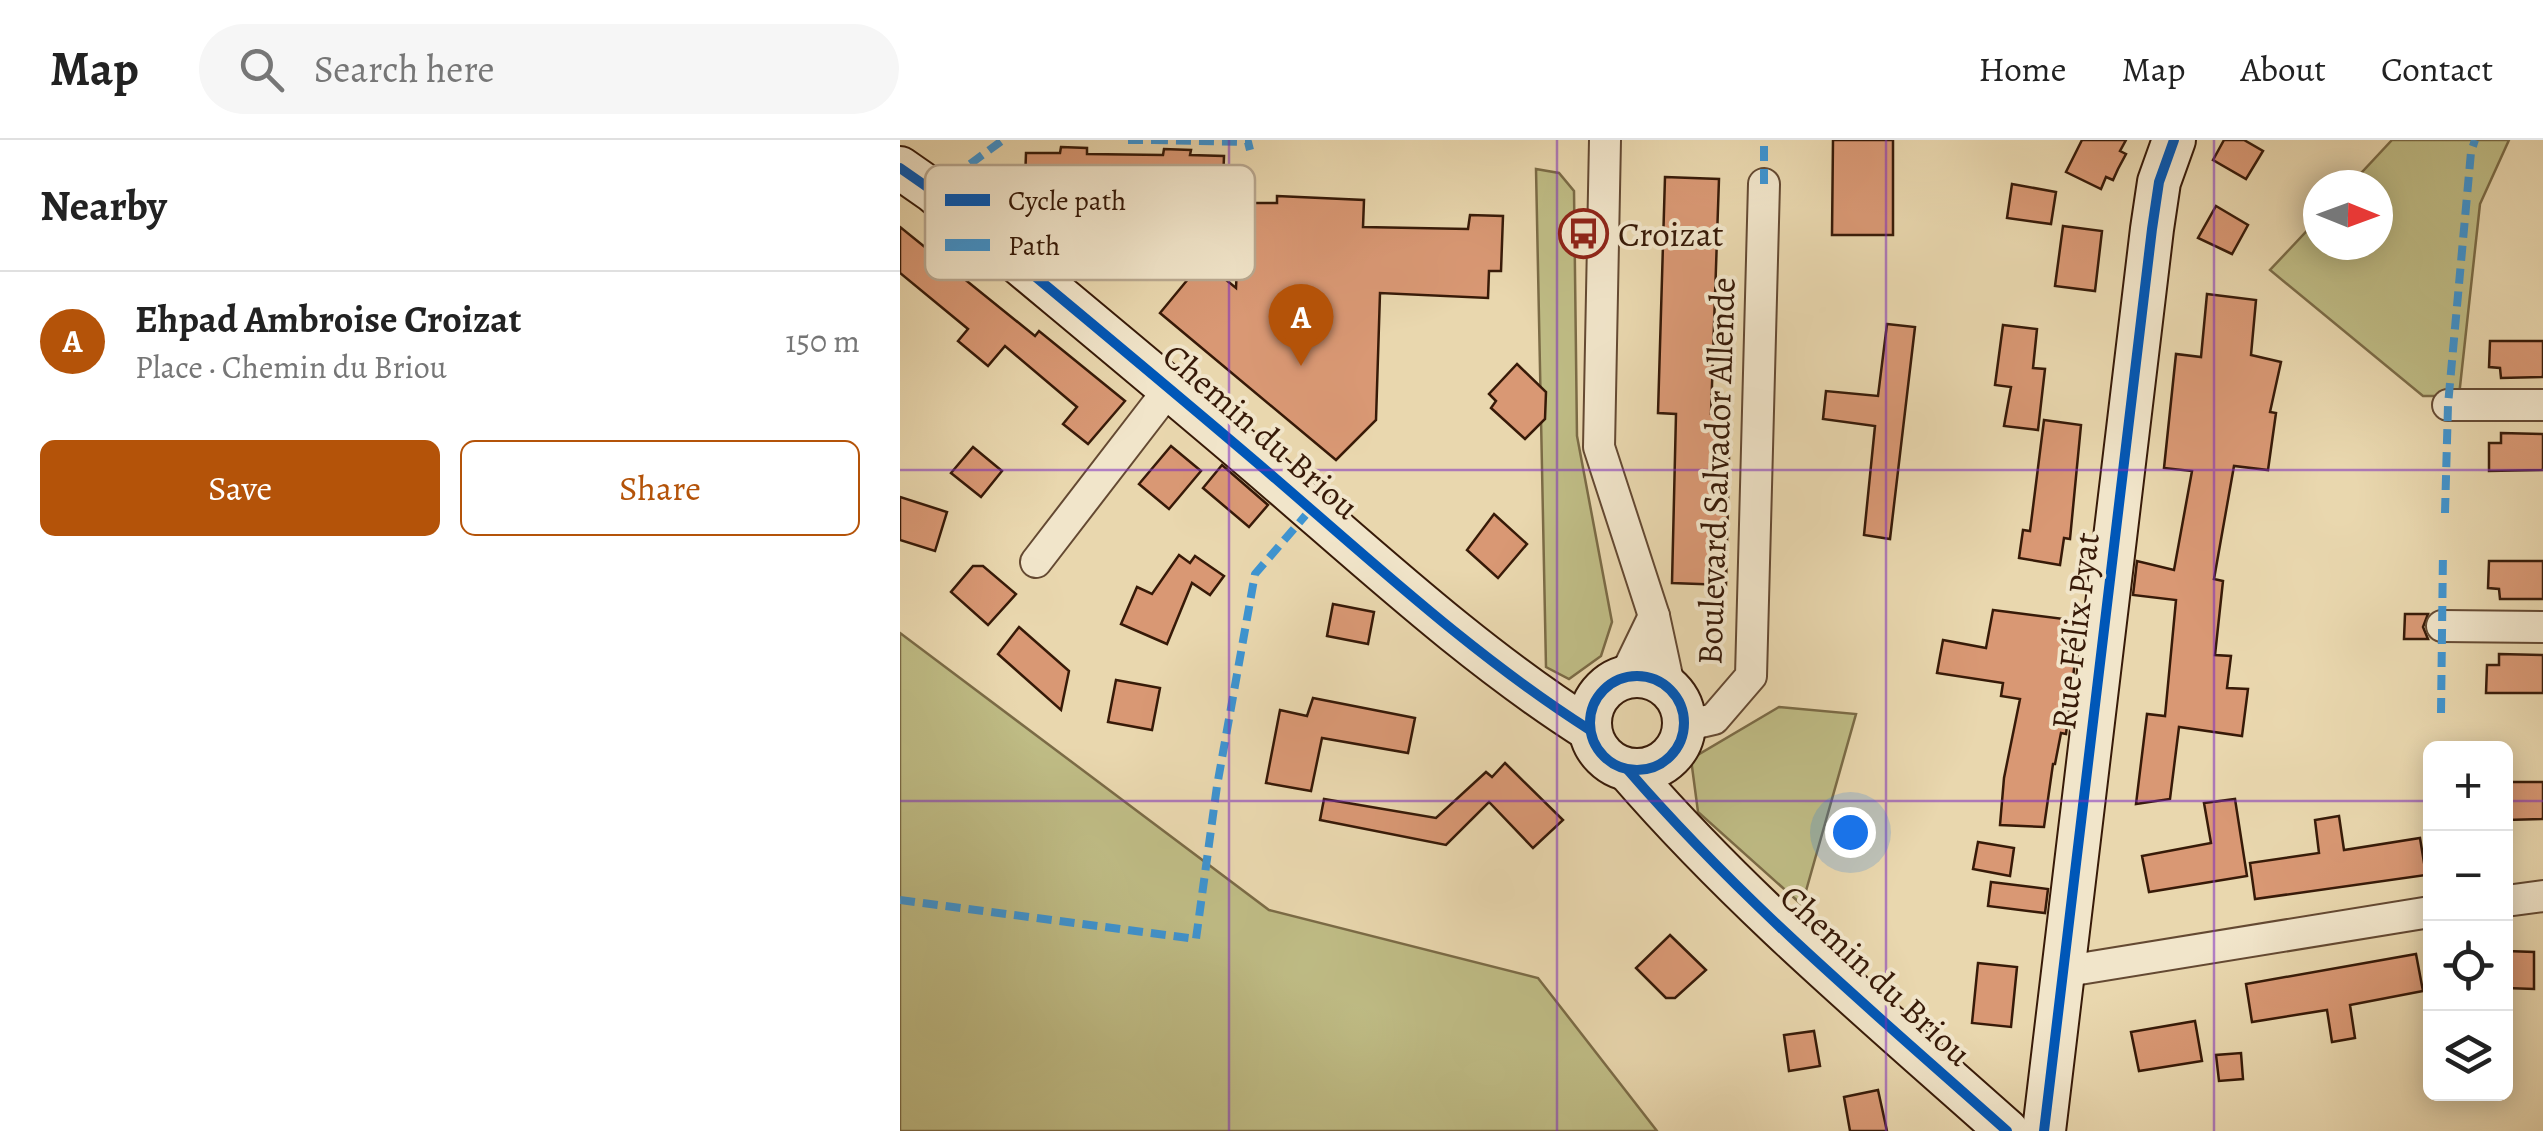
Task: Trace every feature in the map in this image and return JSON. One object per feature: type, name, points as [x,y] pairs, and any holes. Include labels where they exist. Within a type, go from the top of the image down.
[{"type":"street","points":[[1605,140],[1599,447],[1654,616]]},
{"type":"street","name":"Rue Félix Pyat","points":[[2044,1131],[2152,229],[2159,182],[2174,140]]},
{"type":"street","name":"Chemin du Briou","points":[[900,168],[925,185]]},
{"type":"street","name":"Boulevard Salvador Allende","points":[[1654,616],[1677,708],[1714,719],[1751,676],[1764,184]]},
{"type":"street","name":"Chemin du Briou","points":[[1040,280],[1532,694],[1603,703]]},
{"type":"street","name":"Chemin du Briou","points":[[1036,562],[1170,388]]},
{"type":"street","points":[[2448,405],[2543,405]]},
{"type":"street","name":"Boulevard Salvador Allende","points":[[1603,703],[1654,616]]},
{"type":"street","points":[[2442,626],[2543,628]]},
{"type":"street","points":[[1640,676],[1656,680],[1677,708],[1680,742],[1672,756],[1644,768],[1603,756],[1603,703],[1640,676]]},
{"type":"street","name":"Chemin du Briou","points":[[1644,768],[1683,833],[2006,1131]]},
{"type":"street","points":[[2513,900],[2543,896]]},
{"type":"street","points":[[2061,972],[2423,913]]},
{"type":"shaded area","points":[[2392,140],[2509,140],[2480,204],[2459,396],[2423,396],[2270,270],[2303,235],[2303,260],[2393,260],[2393,170],[2364,170]]},
{"type":"shaded area","points":[[1536,169],[1559,173],[1574,191],[1577,436],[1612,622],[1601,656],[1569,679],[1546,667]]},
{"type":"shaded area","points":[[900,633],[1269,910],[1538,978],[1657,1131],[900,1131]]},
{"type":"shaded area","points":[[1779,707],[1856,714],[1802,905],[1698,812],[1691,759]]},
{"type":"building","points":[[1833,140],[1893,140],[1893,235],[1832,235]]},
{"type":"building","points":[[2082,140],[2126,140],[2120,151],[2126,154],[2113,180],[2106,177],[2101,189],[2066,172]]},
{"type":"building","points":[[2224,140],[2244,140],[2263,151],[2246,179],[2213,160]]},
{"type":"building","points":[[1061,147],[1087,148],[1087,154],[1163,155],[1164,149],[1191,150],[1190,155],[1224,156],[1224,165],[1026,165],[1026,153],[1060,153]]},
{"type":"building","points":[[1665,177],[1719,179],[1711,414],[1730,416],[1726,585],[1672,583],[1676,414],[1658,413]]},
{"type":"building","points":[[2012,184],[2056,192],[2051,224],[2007,218]]},
{"type":"building","points":[[1277,196],[1364,200],[1363,227],[1468,229],[1470,215],[1503,216],[1501,271],[1489,271],[1488,298],[1380,293],[1376,420],[1336,460],[1160,313],[1187,280],[1226,280],[1236,288],[1236,280],[1255,280],[1255,203],[1277,203]]},
{"type":"building","points":[[2216,206],[2248,225],[2232,254],[2198,238]]},
{"type":"building","points":[[2063,226],[2102,231],[2095,291],[2055,286]]},
{"type":"building","points":[[900,227],[925,247],[925,280],[966,280],[1035,336],[1039,331],[1125,401],[1088,444],[1063,424],[1077,407],[1005,346],[988,366],[958,341],[968,329],[900,273]]},
{"type":"building","points":[[2207,294],[2256,300],[2251,355],[2281,362],[2270,412],[2276,413],[2268,470],[2234,466],[2214,579],[2223,581],[2215,655],[2231,656],[2227,688],[2248,689],[2242,736],[2179,727],[2170,799],[2136,804],[2147,714],[2165,716],[2176,600],[2133,595],[2137,561],[2174,570],[2192,471],[2164,468],[2176,354],[2201,357]]},
{"type":"building","points":[[1887,324],[1915,327],[1890,539],[1864,535],[1875,426],[1823,419],[1826,391],[1878,396]]},
{"type":"building","points":[[2003,325],[2037,329],[2033,368],[2045,369],[2038,430],[2004,426],[2011,387],[1995,385]]},
{"type":"building","points":[[2490,341],[2543,341],[2543,377],[2501,378],[2500,368],[2489,367]]},
{"type":"building","points":[[1517,364],[1546,392],[1545,419],[1525,439],[1491,408],[1496,401],[1489,394]]},
{"type":"building","points":[[2044,420],[2081,425],[2070,539],[2064,538],[2060,565],[2019,558],[2023,530],[2030,531]]},
{"type":"building","points":[[2501,433],[2543,434],[2543,470],[2489,471],[2489,443],[2501,443]]},
{"type":"building","points":[[1171,446],[1201,471],[1169,509],[1139,484]]},
{"type":"building","points":[[973,447],[1002,471],[981,497],[951,473]]},
{"type":"building","points":[[1222,465],[1268,505],[1249,527],[1203,488]]},
{"type":"building","points":[[900,497],[947,512],[935,551],[900,540]]},
{"type":"building","points":[[1494,514],[1527,544],[1498,578],[1467,550]]},
{"type":"building","points":[[1179,555],[1190,563],[1195,556],[1224,576],[1210,595],[1192,583],[1167,644],[1121,624],[1137,587],[1152,594]]},
{"type":"building","points":[[2489,561],[2543,561],[2543,599],[2500,599],[2499,589],[2488,588]]},
{"type":"building","points":[[973,566],[983,566],[1016,594],[988,625],[951,592]]},
{"type":"building","points":[[1333,604],[1374,612],[1368,644],[1327,636]]},
{"type":"building","points":[[1993,610],[2080,621],[2066,734],[2061,733],[2053,764],[2044,827],[2000,825],[2004,778],[2020,699],[2001,696],[2003,683],[1937,673],[1943,640],[1986,648]]},
{"type":"building","points":[[2405,614],[2428,614],[2423,627],[2428,639],[2404,639]]},
{"type":"building","points":[[1019,627],[1069,671],[1061,710],[998,654]]},
{"type":"building","points":[[2499,654],[2543,655],[2543,693],[2486,693],[2487,665],[2499,665]]},
{"type":"building","points":[[1116,680],[1160,688],[1152,730],[1108,722]]},
{"type":"building","points":[[1313,698],[1415,718],[1408,753],[1322,738],[1311,791],[1266,783],[1280,710],[1307,716]]},
{"type":"building","points":[[1505,763],[1563,820],[1533,848],[1489,802],[1446,845],[1320,820],[1324,799],[1436,818],[1486,772],[1492,777]]},
{"type":"building","points":[[2513,782],[2543,782],[2543,819],[2513,820]]},
{"type":"building","points":[[2235,799],[2247,876],[2149,892],[2142,856],[2211,843],[2204,803]]},
{"type":"building","points":[[2339,816],[2344,850],[2420,838],[2423,875],[2255,899],[2250,863],[2319,853],[2315,820]]},
{"type":"building","points":[[1978,842],[2014,848],[2010,876],[1973,869]]},
{"type":"building","points":[[1991,882],[2048,889],[2045,913],[1988,906]]},
{"type":"building","points":[[1670,935],[1706,970],[1675,998],[1666,998],[1636,968]]},
{"type":"building","points":[[2513,951],[2534,952],[2534,989],[2513,988]]},
{"type":"building","points":[[2416,954],[2423,991],[2350,1005],[2355,1038],[2332,1042],[2327,1010],[2252,1022],[2246,984]]},
{"type":"building","points":[[1978,963],[2017,967],[2011,1027],[1972,1023]]},
{"type":"building","points":[[2195,1021],[2202,1061],[2139,1071],[2131,1032]]},
{"type":"building","points":[[1814,1031],[1820,1066],[1789,1071],[1784,1035]]},
{"type":"building","points":[[2241,1053],[2243,1079],[2219,1081],[2216,1055]]},
{"type":"building","points":[[1878,1090],[1887,1131],[1850,1131],[1844,1097]]},
{"type":"marked path","points":[[969,165],[1003,140]]},
{"type":"marked path","points":[[1128,140],[1153,140]]},
{"type":"marked path","points":[[1153,140],[1248,142],[1250,150]]},
{"type":"marked path","points":[[1764,140],[1764,184]]},
{"type":"marked path","points":[[2445,513],[2448,405],[2475,140]]},
{"type":"marked path","points":[[900,900],[1196,939],[1217,786],[1255,574],[1311,509]]},
{"type":"marked path","points":[[2441,713],[2443,552]]},
{"type":"cycle path","points":[[2044,1131],[2152,229],[2159,182],[2174,140]]},
{"type":"cycle path","points":[[900,168],[925,185]]},
{"type":"cycle path","points":[[1039,280],[1429,610],[1508,673],[1590,730]]},
{"type":"cycle path","points":[[1637,676],[1655,680],[1670,690],[1680,705],[1684,723],[1680,741],[1670,756],[1655,766],[1637,770],[1619,766],[1604,756],[1594,741],[1590,723],[1594,705],[1604,690],[1619,680],[1637,676]]},
{"type":"cycle path","points":[[1628,770],[1764,912],[2007,1131]]},
{"type":"place","name":"Croizat","points":[[1583,234]]},
{"type":"place","name":"Ehpad Ambroise Croizat","points":[[1301,366]]}]
